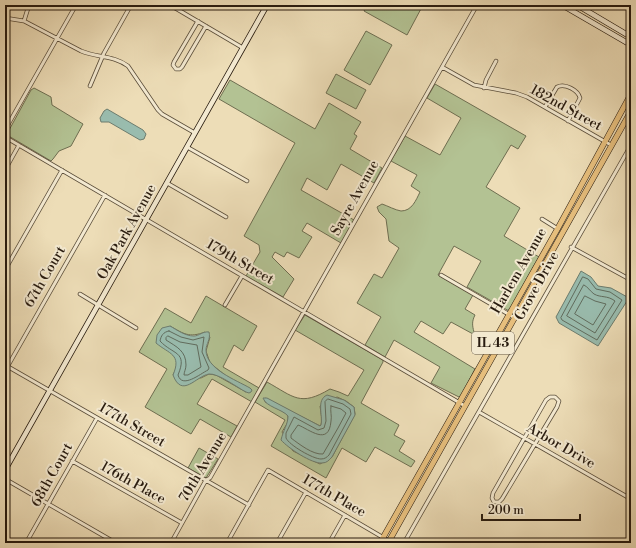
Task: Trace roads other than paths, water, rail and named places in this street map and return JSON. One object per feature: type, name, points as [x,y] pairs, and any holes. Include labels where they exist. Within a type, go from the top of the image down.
[{"type":"main road","name":"Harlem Avenue","points":[[389,542],[515,318],[631,94]]},
{"type":"main road","name":"Harlem Avenue","points":[[380,543],[509,314],[631,111]]},
{"type":"main road","points":[[412,486],[418,490]]},
{"type":"street","points":[[24,21],[29,5]]},
{"type":"street","points":[[5,130],[76,5]]},
{"type":"street","points":[[90,86],[103,57],[131,5]]},
{"type":"street","points":[[170,5],[243,48]]},
{"type":"street","name":"Oak Park Avenue","points":[[5,470],[267,5]]},
{"type":"street","name":"Sayre Avenue","points":[[253,402],[478,5]]},
{"type":"street","points":[[562,5],[631,46]]},
{"type":"street","points":[[577,5],[631,37]]},
{"type":"street","points":[[5,18],[24,21],[90,55],[116,59],[128,66],[158,110],[162,114],[195,133]]},
{"type":"street","points":[[198,21],[174,62],[173,65],[176,69],[180,69],[182,67],[206,26]]},
{"type":"street","points":[[484,88],[486,80],[496,61]]},
{"type":"street","name":"182nd Street","points":[[442,67],[474,85],[516,93],[527,97],[611,146]]},
{"type":"street","points":[[545,107],[557,87],[560,85],[565,85],[578,93],[580,98],[568,120]]},
{"type":"street","name":"179th Street","points":[[5,137],[465,406]]},
{"type":"street","points":[[5,170],[19,145]]},
{"type":"street","name":"Grove Drive","points":[[404,543],[571,247],[631,145]]},
{"type":"street","points":[[188,147],[247,181]]},
{"type":"street","points":[[5,270],[62,170]]},
{"type":"street","points":[[167,183],[226,217]]},
{"type":"street","name":"67th Court","points":[[5,371],[6,366],[105,195]]},
{"type":"street","points":[[542,219],[560,230]]},
{"type":"street","points":[[571,247],[631,280]]},
{"type":"street","points":[[441,275],[515,318]]},
{"type":"street","points":[[225,304],[242,276]]},
{"type":"street","points":[[80,294],[136,328]]},
{"type":"street","name":"177th Street","points":[[6,366],[249,505]]},
{"type":"street","points":[[550,397],[555,397],[559,401],[557,407],[502,499],[499,502],[494,502],[492,498],[493,493],[524,438],[546,400],[550,397]]},
{"type":"street","name":"70th Avenue","points":[[171,543],[206,480],[210,478],[253,402]]},
{"type":"street","name":"Arbor Drive","points":[[479,412],[631,499]]},
{"type":"street","name":"68th Court","points":[[26,543],[97,418]]},
{"type":"street","name":"176th Place","points":[[72,461],[182,523]]},
{"type":"street","name":"177th Place","points":[[249,505],[268,470],[383,537],[389,542]]},
{"type":"street","points":[[5,479],[116,543]]},
{"type":"street","points":[[277,543],[306,492]]},
{"type":"street","points":[[227,543],[249,505]]},
{"type":"street","points":[[329,543],[345,515]]},
{"type":"water","points":[[107,109],[143,130],[146,134],[144,139],[140,140],[109,122],[101,122],[100,118]]},
{"type":"water","points":[[581,271],[591,277],[598,286],[611,288],[629,298],[598,346],[559,323],[556,317]]},
{"type":"water","points":[[170,326],[191,336],[209,332],[206,350],[207,357],[211,363],[223,373],[250,388],[252,390],[251,392],[246,392],[223,378],[213,374],[204,376],[185,386],[177,382],[173,375],[176,363],[173,355],[156,343],[157,335],[162,328]]},
{"type":"water","points":[[327,395],[344,400],[354,407],[355,415],[332,457],[328,461],[318,463],[300,455],[281,440],[288,416],[267,404],[263,398],[267,398],[320,426],[321,404],[324,397]]}]
